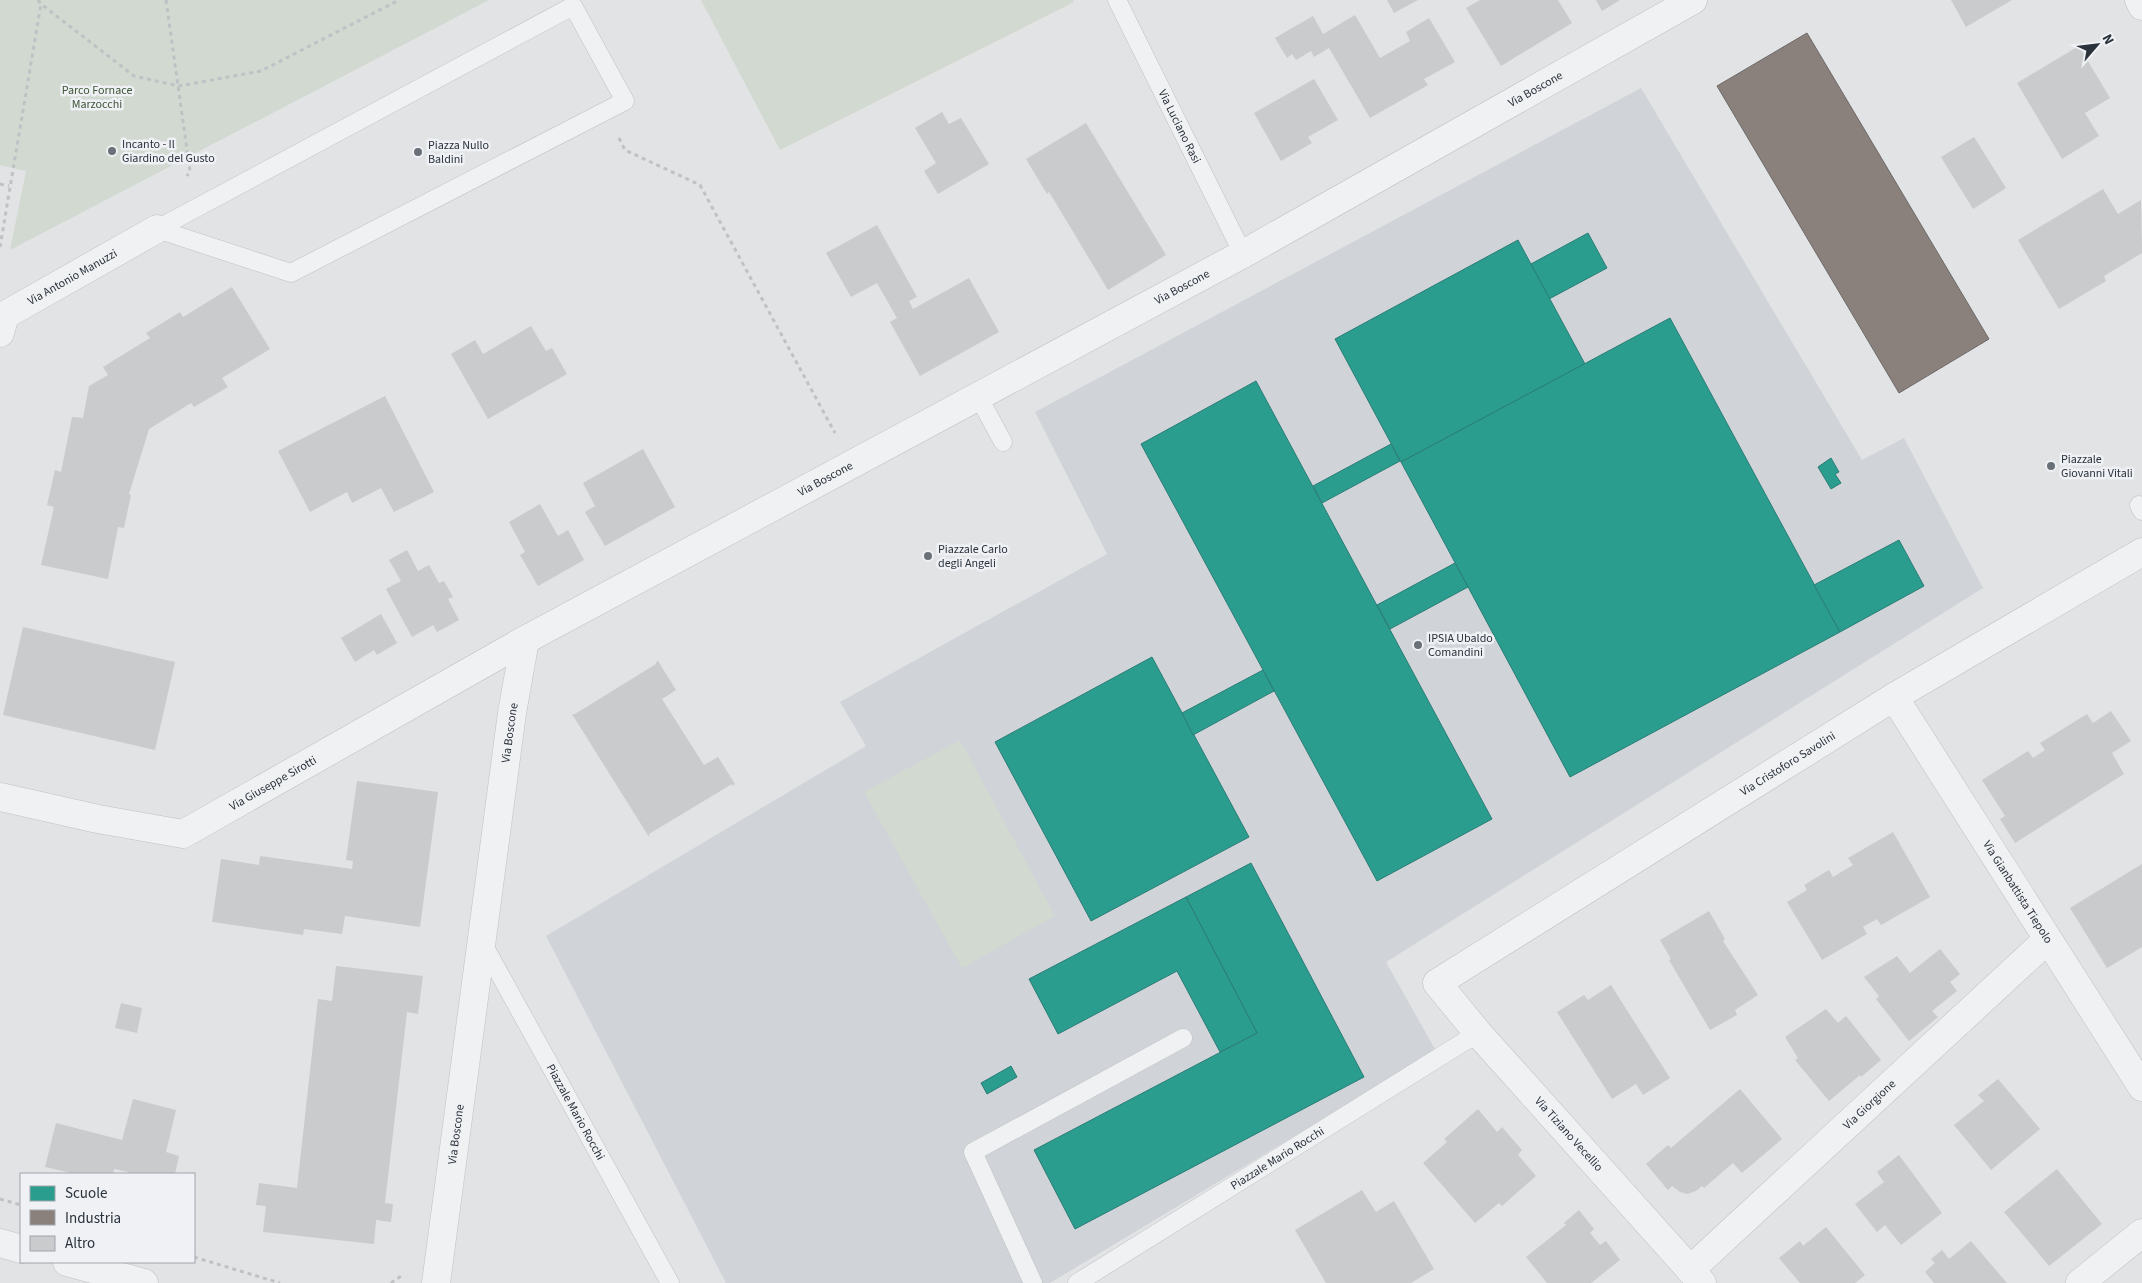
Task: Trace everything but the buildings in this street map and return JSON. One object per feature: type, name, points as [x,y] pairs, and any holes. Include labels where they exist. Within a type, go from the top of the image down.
[{"type":"street","name":"Via Boscone","points":[[436,1283],[512,713],[526,640],[851,463],[1243,254],[1692,0]]},
{"type":"street","points":[[2139,0],[2142,6]]},
{"type":"street","name":"Via Antonio Manuzzi","points":[[0,333],[4,315],[157,229]]},
{"type":"street","name":"Via Cristoforo Savolini","points":[[1437,983],[1894,697],[2142,552]]},
{"type":"street","name":"Via Giuseppe Sirotti","points":[[0,797],[98,819],[183,834],[526,640]]},
{"type":"street","name":"Via Gianbattista Tiepolo","points":[[1894,697],[2142,1087]]},
{"type":"street","name":"Via Giorgione","points":[[1696,1276],[2047,940]]},
{"type":"street","name":"Via Tiziano Vecellio","points":[[1437,983],[1478,1033],[1696,1276]]},
{"type":"street","points":[[2080,1283],[2142,1233]]},
{"type":"street","points":[[0,1243],[20,1249]]},
{"type":"street","points":[[71,1263],[144,1283]]},
{"type":"lane","name":"Via Luciano Rasi","points":[[1117,0],[1243,254]]},
{"type":"lane","points":[[573,6],[624,101],[291,274],[157,229],[573,6]]},
{"type":"lane","points":[[978,396],[1003,442]]},
{"type":"lane","name":"Piazzale Mario Rocchi","points":[[481,941],[670,1283]]},
{"type":"lane","name":"Piazzale Mario Rocchi","points":[[1077,1283],[1478,1033]]},
{"type":"lane","points":[[1033,1283],[973,1152],[1183,1038]]},
{"type":"path","points":[[38,0],[134,76],[179,86],[261,71],[399,0]]},
{"type":"path","points":[[166,0],[190,170],[186,179]]},
{"type":"path","points":[[0,248],[41,4]]},
{"type":"path","points":[[605,111],[625,150],[700,185],[851,463]]},
{"type":"path","points":[[0,184],[9,186]]},
{"type":"path","points":[[0,1199],[20,1205]]},
{"type":"path","points":[[195,1257],[280,1283]]},
{"type":"shaded area","name":"IPSIA Ubaldo Comandini","points":[[1641,88],[1862,460],[1904,438],[1983,588],[1386,962],[1436,1051],[1050,1283],[726,1283],[546,936],[866,746],[840,702],[1107,554],[1035,412]]},
{"type":"green space","name":"Parco Fornace Marzocchi","points":[[0,0],[489,0],[10,250],[26,171],[0,165]]},
{"type":"green space","points":[[701,0],[1073,0],[1074,2],[780,150]]},
{"type":"green space","points":[[960,740],[1055,916],[962,968],[864,792]]},
{"type":"place","name":"Incanto - Il Giardino del Gusto","points":[[112,151]]},
{"type":"place","name":"Piazza Nullo Baldini","points":[[418,152]]},
{"type":"place","name":"Piazzale Giovanni Vitali","points":[[2051,466]]},
{"type":"place","name":"Piazzale Carlo degli Angeli","points":[[928,556]]},
{"type":"place","name":"IPSIA Ubaldo Comandini","points":[[1418,645]]}]
